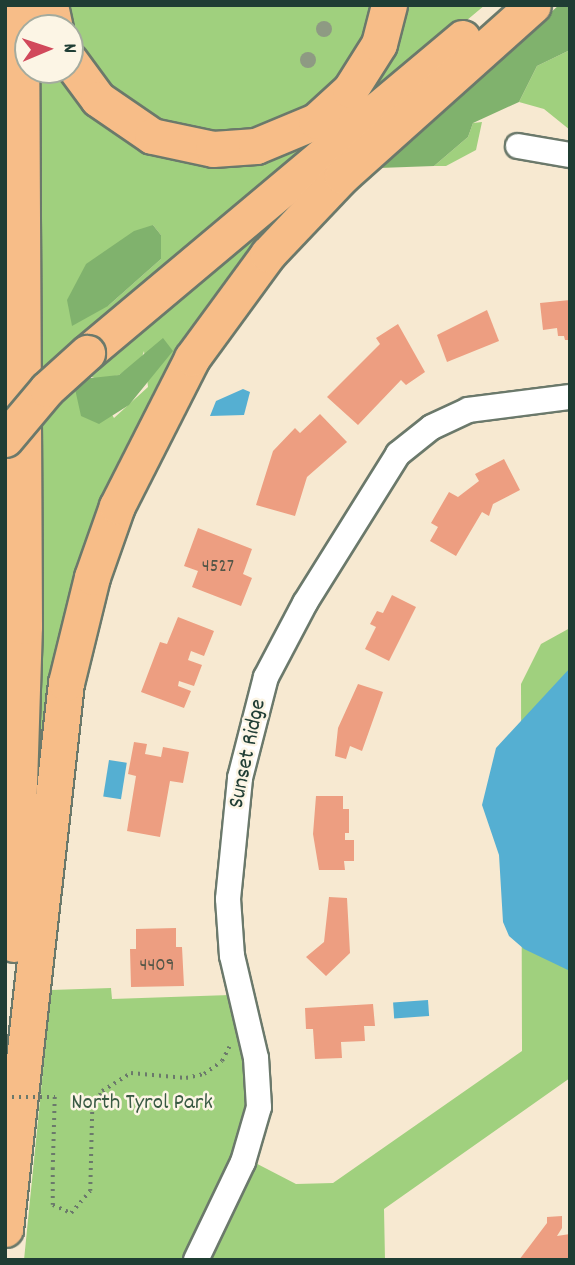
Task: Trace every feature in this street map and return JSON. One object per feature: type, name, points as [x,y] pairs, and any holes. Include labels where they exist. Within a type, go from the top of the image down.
[{"type":"highway","points":[[5,1084],[22,769],[20,5]]},
{"type":"highway","points":[[84,80],[98,99],[152,136],[204,148],[256,146],[316,121],[343,96],[371,61],[389,5]]},
{"type":"highway","points":[[5,439],[47,389],[87,353],[501,5]]},
{"type":"highway","points":[[5,1229],[66,683],[88,589],[117,506],[192,358],[268,254],[342,176],[533,5]]},
{"type":"street","points":[[518,146],[570,155]]},
{"type":"street","name":"Sunset Ridge","points":[[196,1260],[257,1124],[259,1076],[229,934],[229,867],[246,748],[266,677],[385,472],[415,439],[468,410],[570,397]]},
{"type":"path","points":[[5,1097],[55,1097],[53,1205],[71,1213],[90,1191],[92,1107],[102,1091],[131,1073],[186,1078],[204,1074],[222,1062],[246,1018]]},
{"type":"green space","points":[[61,5],[379,5],[365,47],[312,108],[222,139],[138,116],[84,60],[84,14],[64,14]]},
{"type":"green space","points":[[400,5],[485,5],[40,378],[38,84],[75,84],[97,113],[276,150]],"holes":[[[153,225],[161,235],[161,259],[108,306]]]},
{"type":"green space","points":[[559,5],[570,5],[570,50],[537,66],[519,102],[473,123],[468,137],[434,166],[379,168]]},
{"type":"green space","points":[[570,50],[570,130],[544,109],[519,102],[537,66]]},
{"type":"green space","points":[[482,122],[476,150],[446,166],[434,166],[468,137],[473,123]]},
{"type":"green space","points":[[308,183],[161,395],[48,752],[40,753],[42,413]],"holes":[[[144,351],[148,387],[114,418],[89,376],[100,380],[119,375],[141,360]]]},
{"type":"green space","points":[[153,225],[161,235],[161,259],[108,306],[72,326],[67,300],[86,264],[134,231]]},
{"type":"green space","points":[[163,338],[173,351],[129,405],[99,424],[81,416],[75,389],[82,379],[119,375]]},
{"type":"green space","name":"North Tyrol Park","points":[[570,628],[570,1078],[384,1209],[385,1260],[24,1260],[51,990],[111,988],[112,999],[230,995],[247,1069],[249,1104],[236,1153],[296,1184],[333,1183],[522,1051],[521,684],[541,644]]},
{"type":"water","points":[[243,389],[250,392],[244,415],[210,416],[216,401]]},
{"type":"water","points":[[570,668],[570,971],[524,949],[509,936],[503,922],[499,855],[482,805],[496,748]]},
{"type":"water","points":[[109,760],[127,763],[121,799],[103,797]]},
{"type":"water","points":[[428,1000],[429,1016],[394,1018],[393,1002]]},
{"type":"building","points":[[570,300],[570,340],[558,336],[557,328],[543,330],[540,303]]},
{"type":"building","points":[[487,310],[499,341],[447,362],[437,335]]},
{"type":"building","points":[[398,324],[425,372],[406,385],[401,380],[358,425],[327,397],[380,344],[376,338]]},
{"type":"building","points":[[320,414],[347,442],[307,477],[295,516],[256,505],[273,451],[295,428],[300,433]]},
{"type":"building","points":[[504,459],[520,490],[493,504],[489,516],[482,512],[456,556],[430,541],[438,527],[431,523],[449,492],[458,497],[479,481],[475,474]]},
{"type":"building","points":[[198,528],[252,549],[243,574],[252,578],[241,606],[192,587],[198,571],[184,566]]},
{"type":"building","points":[[392,595],[416,607],[389,661],[365,649],[376,627],[370,624],[377,611],[383,613]]},
{"type":"building","points":[[178,617],[214,631],[204,656],[191,651],[188,660],[202,665],[194,686],[179,681],[178,686],[191,691],[184,708],[141,692],[160,642],[167,644]]},
{"type":"building","points":[[358,684],[383,692],[362,751],[350,746],[346,759],[335,756],[338,728]]},
{"type":"building","points":[[134,742],[147,744],[145,754],[161,757],[163,747],[189,752],[183,783],[170,781],[160,837],[127,831],[136,776],[128,774]]},
{"type":"building","points":[[316,796],[343,796],[343,809],[349,809],[349,833],[345,833],[345,840],[354,840],[354,861],[344,861],[345,870],[319,870],[313,834]]},
{"type":"building","points":[[329,897],[347,898],[350,953],[326,976],[306,957],[324,942]]},
{"type":"building","points":[[176,928],[176,947],[182,947],[184,986],[131,987],[130,949],[136,949],[136,929]]},
{"type":"building","points":[[373,1004],[375,1026],[364,1026],[365,1041],[341,1042],[342,1058],[315,1059],[313,1029],[306,1029],[305,1008]]},
{"type":"building","points":[[562,1216],[562,1228],[557,1236],[570,1234],[570,1260],[519,1260],[547,1223],[547,1217]]}]
